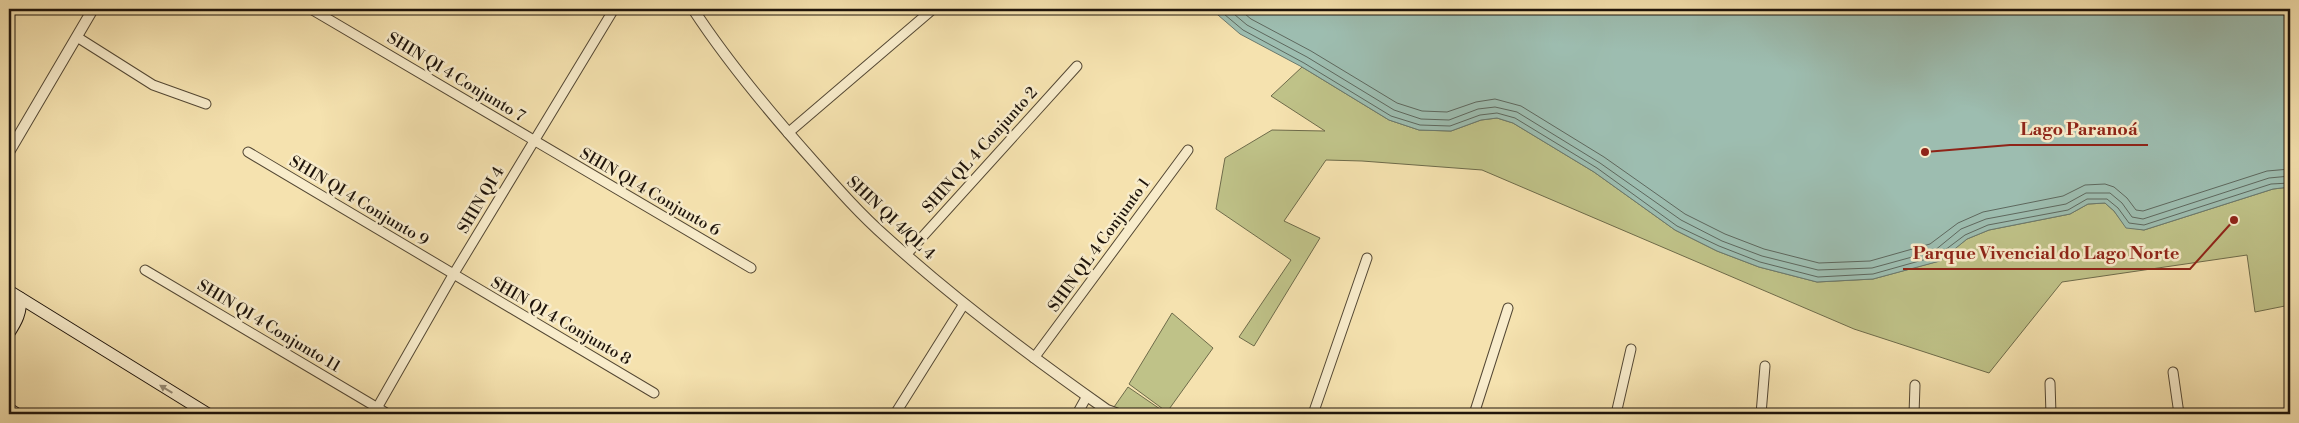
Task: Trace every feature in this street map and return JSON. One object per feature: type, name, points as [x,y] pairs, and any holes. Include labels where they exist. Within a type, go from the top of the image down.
[{"type":"main road","points":[[9,291],[208,414]]},
{"type":"main road","points":[[9,333],[18,319],[21,306],[20,298]]},
{"type":"main road","points":[[9,409],[17,414]]},
{"type":"street","points":[[9,152],[93,9]]},
{"type":"street","name":"SHIN QI 4 Conjunto 7","points":[[311,9],[534,141]]},
{"type":"street","name":"SHIN QI 4","points":[[377,408],[454,275],[614,9]]},
{"type":"street","name":"SHIN QI 4/QL 4","points":[[693,9],[740,75],[788,133],[855,207],[906,255],[964,304],[1109,412],[1118,414]]},
{"type":"street","points":[[788,133],[933,9]]},
{"type":"street","points":[[77,37],[153,85],[206,104]]},
{"type":"street","name":"SHIN QL 4 Conjunto 2","points":[[906,255],[1077,66]]},
{"type":"street","name":"SHIN QI 4 Conjunto 6","points":[[534,141],[751,268]]},
{"type":"street","name":"SHIN QL 4 Conjunto 1","points":[[1034,358],[1188,150]]},
{"type":"street","name":"SHIN QI 4 Conjunto 9","points":[[248,152],[454,275]]},
{"type":"street","points":[[1313,414],[1367,258]]},
{"type":"street","name":"SHIN QI 4 Conjunto 11","points":[[145,270],[388,414]]},
{"type":"street","name":"SHIN QI 4 Conjunto 8","points":[[454,275],[654,393]]},
{"type":"street","points":[[895,414],[964,304]]},
{"type":"street","points":[[1474,414],[1508,308]]},
{"type":"street","points":[[1616,414],[1631,349]]},
{"type":"street","points":[[1760,414],[1765,366]]},
{"type":"street","points":[[2173,372],[2179,414]]},
{"type":"street","points":[[2050,383],[2051,414]]},
{"type":"street","points":[[1914,414],[1916,385]]},
{"type":"street","points":[[1077,414],[1087,396]]},
{"type":"green space","points":[[1302,67],[1389,120],[1419,130],[1451,131],[1481,120],[1497,118],[1513,123],[1594,172],[1675,230],[1717,251],[1759,267],[1817,282],[1873,279],[1939,261],[1967,239],[1989,230],[2070,214],[2088,204],[2105,203],[2114,211],[2126,227],[2144,230],[2273,189],[2290,187],[2290,305],[2255,312],[2247,255],[2062,282],[1989,373],[1854,329],[1482,170],[1326,160],[1284,221],[1320,238],[1254,346],[1239,337],[1291,260],[1216,209],[1225,158],[1272,130],[1325,131],[1271,96]]},
{"type":"green space","points":[[1172,313],[1213,348],[1167,412],[1129,384]]},
{"type":"green space","points":[[1128,387],[1163,411],[1161,414],[1125,414],[1114,407]]},
{"type":"water","points":[[1211,9],[2290,9],[2290,187],[2273,189],[2144,230],[2126,228],[2114,211],[2105,203],[2088,204],[2070,214],[1989,230],[1967,239],[1940,261],[1873,279],[1817,282],[1759,267],[1717,251],[1675,230],[1594,172],[1513,123],[1497,118],[1481,120],[1451,131],[1419,130],[1389,120],[1302,67],[1240,34]]},
{"type":"place","name":"Lago Paranoá","points":[[1925,152]]},
{"type":"place","name":"Parque Vivencial do Lago Norte","points":[[2234,220]]}]
